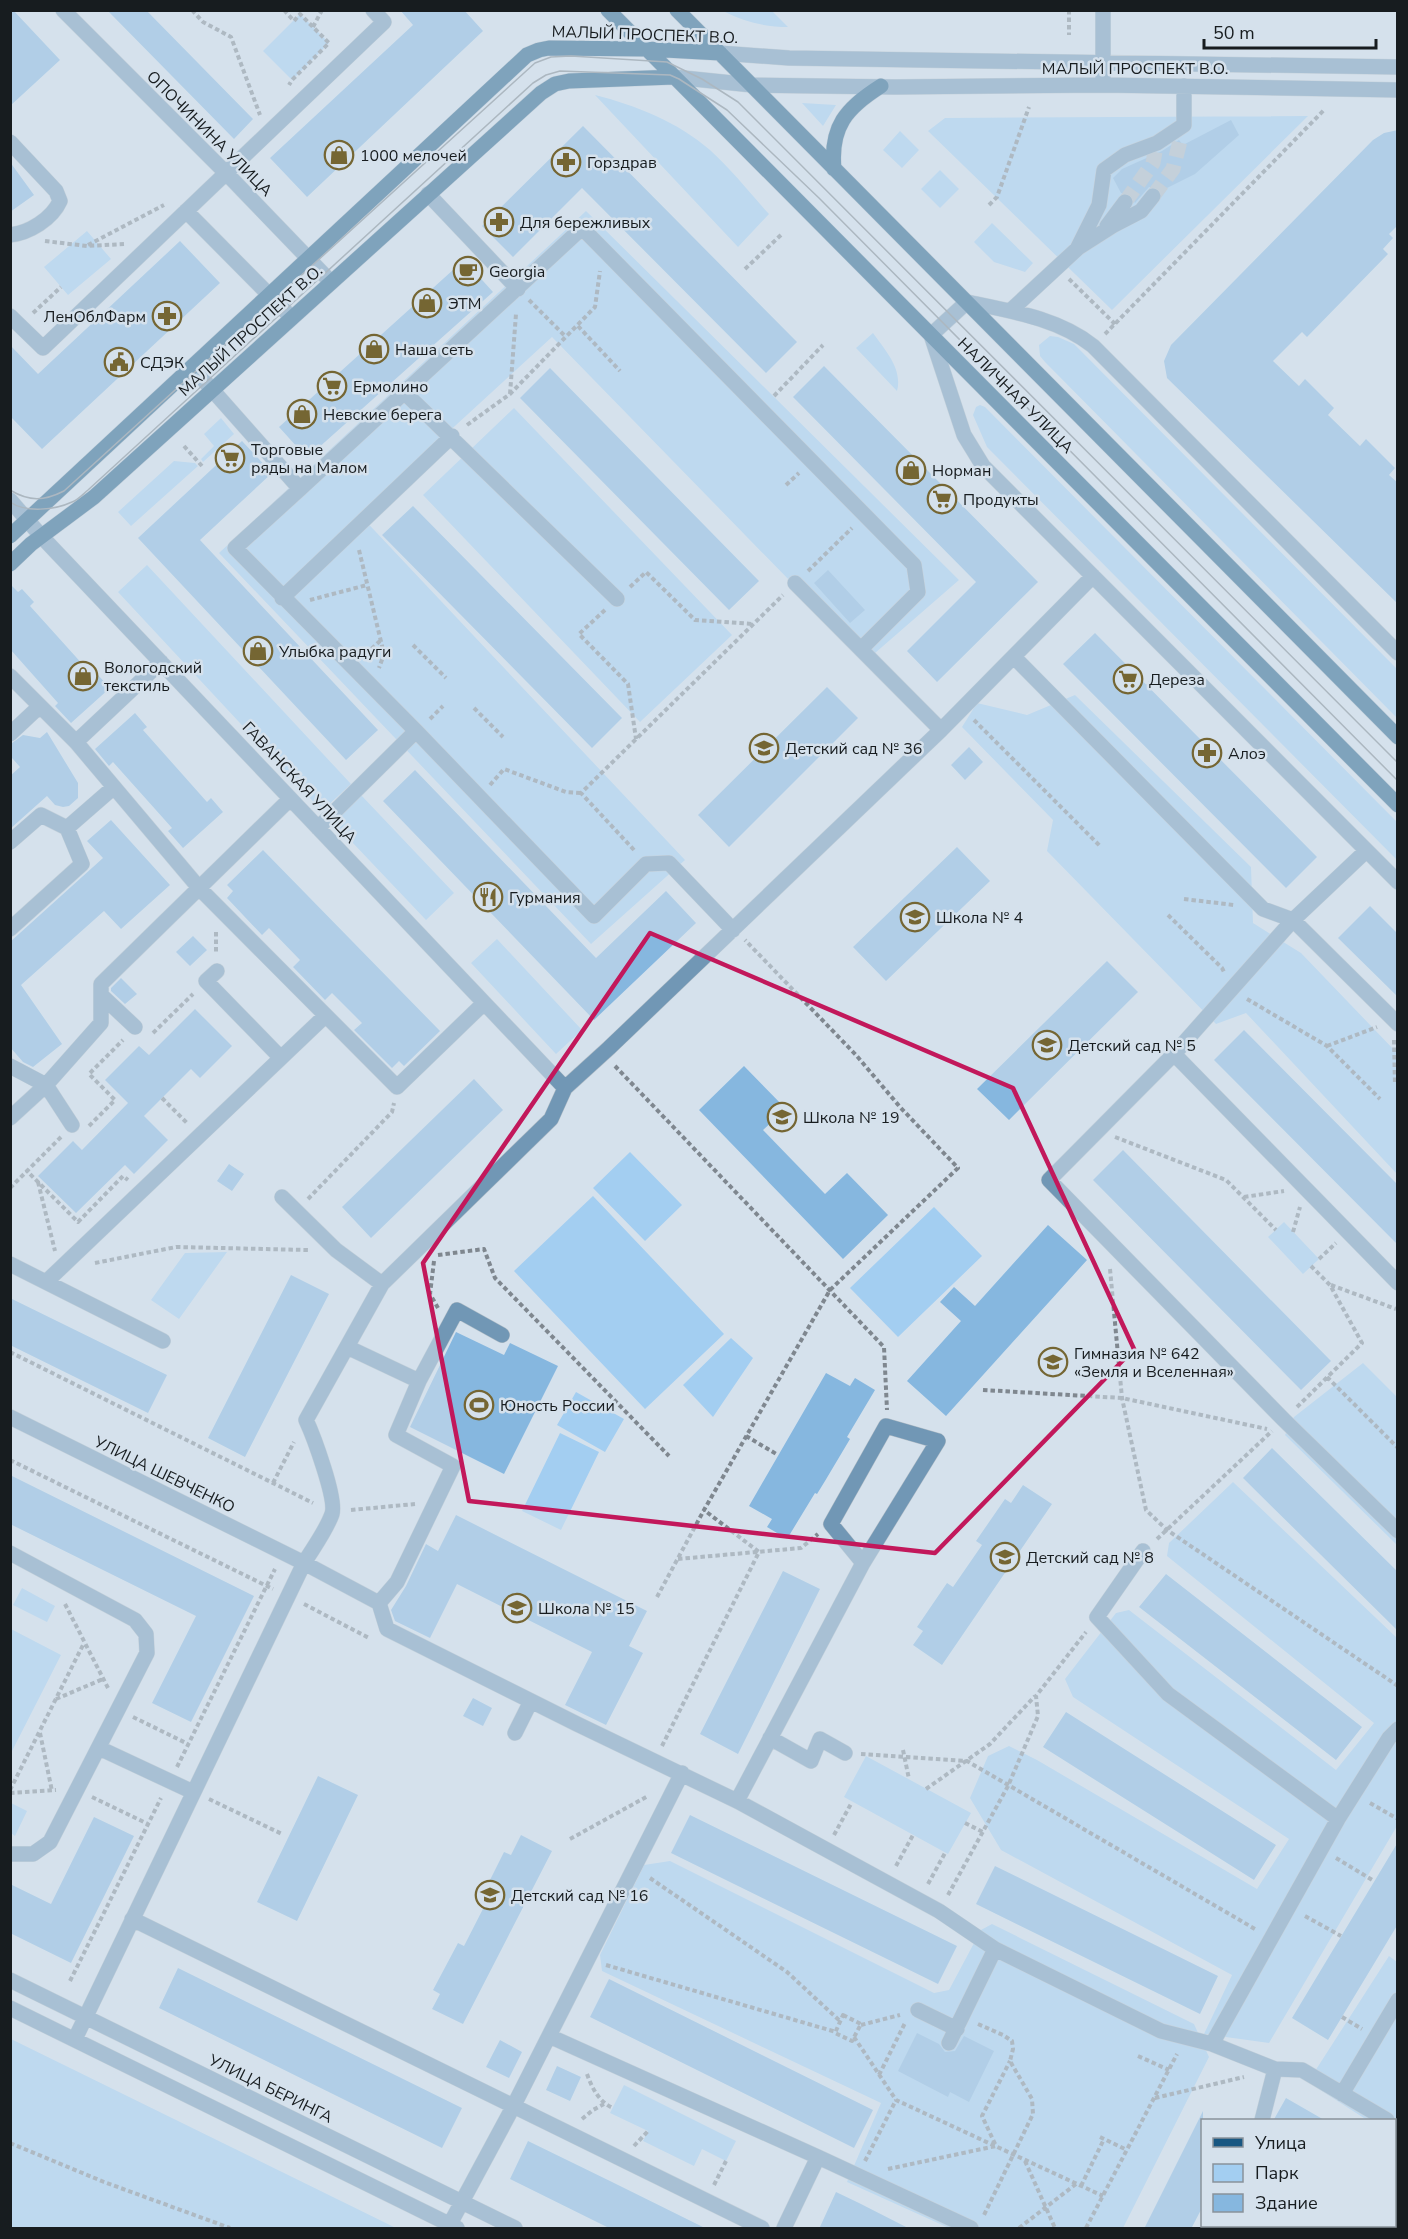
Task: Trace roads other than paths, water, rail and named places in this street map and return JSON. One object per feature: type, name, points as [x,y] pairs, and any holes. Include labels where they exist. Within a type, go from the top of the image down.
[{"type":"main road","name":"НАЛИЧНАЯ УЛИЦА","points":[[608,10],[1398,805]]},
{"type":"main road","name":"НАЛИЧНАЯ УЛИЦА","points":[[677,10],[1398,737]]},
{"type":"main road","name":"МАЛЫЙ ПРОСПЕКТ В.О.","points":[[10,536],[527,55],[549,48],[647,49],[720,53]]},
{"type":"main road","name":"МАЛЫЙ ПРОСПЕКТ В.О.","points":[[10,564],[94,497],[330,281],[541,93],[555,84],[569,81],[674,77]]},
{"type":"main road","points":[[834,169],[832,150],[836,132],[845,116],[860,99],[881,86]]},
{"type":"street","name":"ОПОЧИНИНА УЛИЦА","points":[[63,10],[330,281]]},
{"type":"street","points":[[15,321],[43,348],[384,22],[373,10]]},
{"type":"street","points":[[1103,10],[1103,85]]},
{"type":"street","name":"МАЛЫЙ ПРОСПЕКТ В.О.","points":[[720,53],[789,58],[1398,67]]},
{"type":"street","name":"МАЛЫЙ ПРОСПЕКТ В.О.","points":[[674,77],[752,85],[1103,85],[1398,90]]},
{"type":"street","points":[[1180,141],[1184,125],[1184,86]]},
{"type":"street","points":[[1077,249],[1099,205],[1104,170],[1125,155],[1156,148],[1184,125]]},
{"type":"street","points":[[10,142],[56,191],[60,201],[56,211],[17,235]]},
{"type":"street","points":[[428,194],[518,289]]},
{"type":"street","points":[[1010,311],[1077,249],[1141,211],[1153,196]]},
{"type":"street","points":[[1100,235],[1125,202]]},
{"type":"street","points":[[186,211],[291,317]]},
{"type":"street","points":[[733,930],[669,863],[646,864],[594,916],[235,548],[582,228],[914,565],[918,592],[861,649]]},
{"type":"street","points":[[1398,653],[1093,346],[1078,334],[1060,326],[1010,311],[967,302],[931,335],[964,435],[983,466],[1398,882]]},
{"type":"street","points":[[192,367],[300,489]]},
{"type":"street","points":[[405,393],[452,436],[617,599]]},
{"type":"street","points":[[286,602],[354,529],[452,436]]},
{"type":"street","name":"ГАВАНСКАЯ УЛИЦА","points":[[10,500],[42,537],[565,1088]]},
{"type":"street","points":[[75,2039],[304,1563],[333,1512],[332,1499],[306,1420],[382,1284],[551,1119],[565,1088],[963,709],[1093,576]]},
{"type":"street","points":[[795,583],[941,730]]},
{"type":"street","points":[[1014,657],[1263,909],[1293,920],[1396,1022]]},
{"type":"street","points":[[76,742],[161,662]]},
{"type":"street","points":[[12,681],[76,742],[200,889],[396,1087],[484,1003]]},
{"type":"street","points":[[10,734],[40,706]]},
{"type":"street","points":[[318,828],[416,731]]},
{"type":"street","points":[[67,828],[114,787]]},
{"type":"street","points":[[10,1118],[46,1085],[101,1023],[101,984],[290,799]]},
{"type":"street","points":[[10,842],[41,815],[67,828],[82,864],[10,929]]},
{"type":"street","points":[[1366,850],[1293,920],[1174,1054],[1049,1180],[1278,1425],[1398,1532]]},
{"type":"street","points":[[211,976],[281,1058]]},
{"type":"street","points":[[101,995],[135,1027]]},
{"type":"street","points":[[46,1282],[325,1016]]},
{"type":"street","points":[[1174,1054],[1398,1283]]},
{"type":"street","points":[[10,1066],[46,1085],[72,1125]]},
{"type":"street","points":[[282,1197],[298,1210],[336,1250],[382,1284]]},
{"type":"street","points":[[10,1264],[163,1341]]},
{"type":"street","points":[[502,1335],[457,1310],[419,1381],[396,1435],[453,1466],[397,1582],[379,1603],[387,1629],[737,1801],[939,1911],[995,1949],[1161,2031],[1212,2044],[1275,2069],[1302,2070],[1384,2119]]},
{"type":"street","points":[[346,1347],[419,1381]]},
{"type":"street","name":"УЛИЦА ШЕВЧЕНКО","points":[[10,1418],[304,1563],[379,1603]]},
{"type":"street","points":[[737,1801],[863,1563],[938,1441],[886,1426],[831,1524],[863,1563]]},
{"type":"street","points":[[1143,1551],[1097,1617],[1168,1694],[1338,1819]]},
{"type":"street","points":[[10,1553],[135,1620],[146,1634],[147,1653],[50,1842],[33,1854],[10,1854]]},
{"type":"street","points":[[514,1733],[531,1701]]},
{"type":"street","points":[[1212,2044],[1338,1819],[1389,1738],[1398,1729]]},
{"type":"street","points":[[770,1738],[811,1761],[820,1739],[845,1753]]},
{"type":"street","points":[[99,1748],[193,1792]]},
{"type":"street","points":[[10,2008],[455,2226],[462,2203],[682,1773]]},
{"type":"street","points":[[132,1919],[762,2229]]},
{"type":"street","points":[[949,2043],[995,1949]]},
{"type":"street","name":"УЛИЦА БЕРИНГА","points":[[10,1980],[515,2229]]},
{"type":"street","points":[[1342,2094],[1398,2000]]},
{"type":"street","points":[[915,2011],[960,2023]]},
{"type":"street","points":[[549,2036],[858,2176],[977,2223]]},
{"type":"street","points":[[1262,2119],[1275,2069]]},
{"type":"street","points":[[784,2229],[818,2157]]},
{"type":"tunnel","points":[[1153,196],[1173,169],[1180,141]]},
{"type":"tunnel","points":[[1125,202],[1153,163],[1155,152]]},
{"type":"tram line","points":[[10,490],[24,497],[37,499],[64,491],[535,63],[551,57],[571,56],[667,62],[702,79],[738,102],[1398,763]]},
{"type":"tram line","points":[[10,502],[24,508],[41,509],[65,505],[78,498],[533,83],[546,75],[560,71],[670,75],[727,110],[819,198],[1398,781]]},
{"type":"place","name":"1000 мелочей","points":[[339,155]]},
{"type":"place","name":"Горздрав","points":[[566,162]]},
{"type":"place","name":"Для бережливых","points":[[499,222]]},
{"type":"place","name":"Georgia","points":[[468,271]]},
{"type":"place","name":"ЭТМ","points":[[427,303]]},
{"type":"place","name":"ЛенОблФарм","points":[[167,316]]},
{"type":"place","name":"Наша сеть","points":[[374,349]]},
{"type":"place","name":"СДЭК","points":[[119,362]]},
{"type":"place","name":"Ермолино","points":[[332,386]]},
{"type":"place","name":"Невские берега","points":[[302,414]]},
{"type":"place","name":"Торговые ряды на Малом","points":[[230,458]]},
{"type":"place","name":"Норман","points":[[911,470]]},
{"type":"place","name":"Продукты","points":[[942,499]]},
{"type":"place","name":"Улыбка радуги","points":[[258,651]]},
{"type":"place","name":"Вологодский текстиль","points":[[83,676]]},
{"type":"place","name":"Дереза","points":[[1128,679]]},
{"type":"place","name":"Детский сад № 36","points":[[764,748]]},
{"type":"place","name":"Алоэ","points":[[1207,753]]},
{"type":"place","name":"Гурмания","points":[[488,897]]},
{"type":"place","name":"Школа № 4","points":[[915,917]]},
{"type":"place","name":"Детский сад № 5","points":[[1047,1045]]},
{"type":"place","name":"Школа № 19","points":[[782,1117]]},
{"type":"place","name":"Гимназия № 642 «Земля и Вселенная»","points":[[1053,1362]]},
{"type":"place","name":"Юность России","points":[[479,1405]]},
{"type":"place","name":"Детский сад № 8","points":[[1005,1557]]},
{"type":"place","name":"Школа № 15","points":[[517,1608]]},
{"type":"place","name":"Детский сад № 16","points":[[490,1895]]}]
